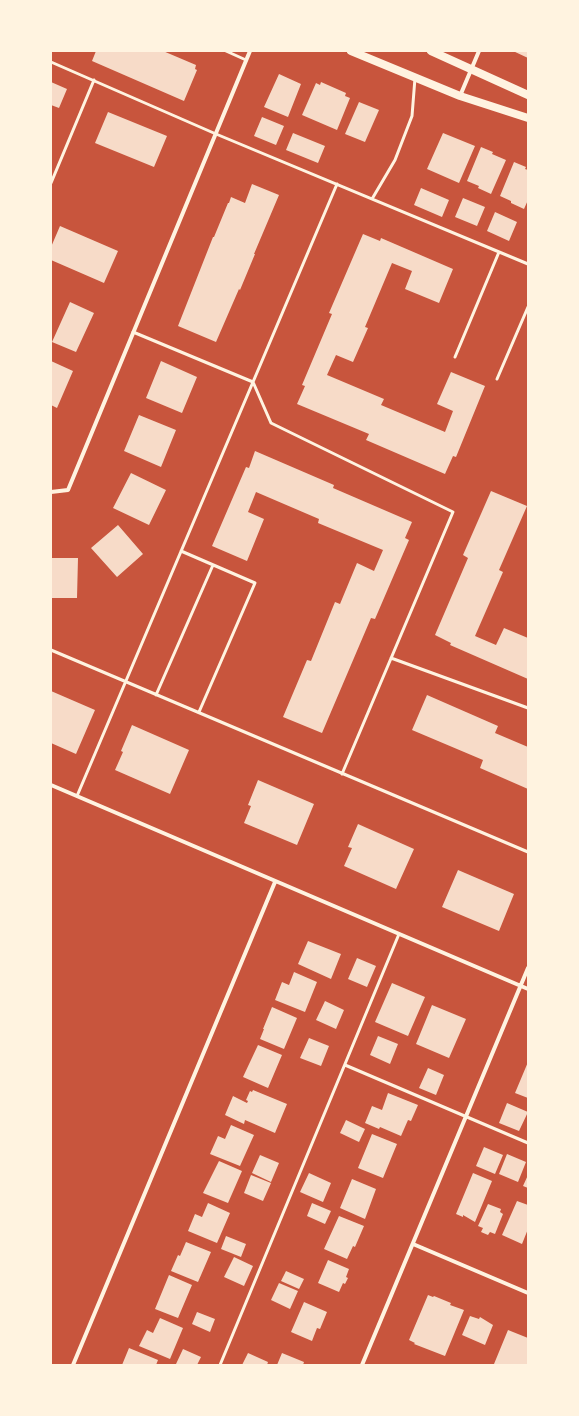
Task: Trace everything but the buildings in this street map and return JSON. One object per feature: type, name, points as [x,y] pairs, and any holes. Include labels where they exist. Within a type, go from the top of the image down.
[{"type":"main road","points":[[351,51],[460,96],[528,118]]},
{"type":"main road","points":[[431,51],[472,68],[528,95]]},
{"type":"street","points":[[51,492],[68,490],[250,51]]},
{"type":"street","points":[[460,96],[479,51]]},
{"type":"street","points":[[51,785],[528,989]]},
{"type":"street","points":[[73,1365],[275,882]]},
{"type":"street","points":[[362,1365],[467,1117],[528,968]]},
{"type":"street","points":[[413,1244],[528,1293]]},
{"type":"lane","points":[[226,51],[246,60]]},
{"type":"lane","points":[[51,62],[216,134],[528,264]]},
{"type":"lane","points":[[372,199],[395,160],[412,116],[415,78]]},
{"type":"lane","points":[[51,183],[94,80]]},
{"type":"lane","points":[[77,796],[337,184]]},
{"type":"lane","points":[[455,357],[499,252]]},
{"type":"lane","points":[[497,379],[528,307]]},
{"type":"lane","points":[[133,332],[253,382],[271,423],[453,512],[342,774]]},
{"type":"lane","points":[[181,551],[255,583],[199,712]]},
{"type":"lane","points":[[156,695],[213,564]]},
{"type":"lane","points":[[51,650],[528,852]]},
{"type":"lane","points":[[391,658],[528,708]]},
{"type":"lane","points":[[220,1365],[399,934]]},
{"type":"lane","points":[[345,1065],[528,1143]]}]
